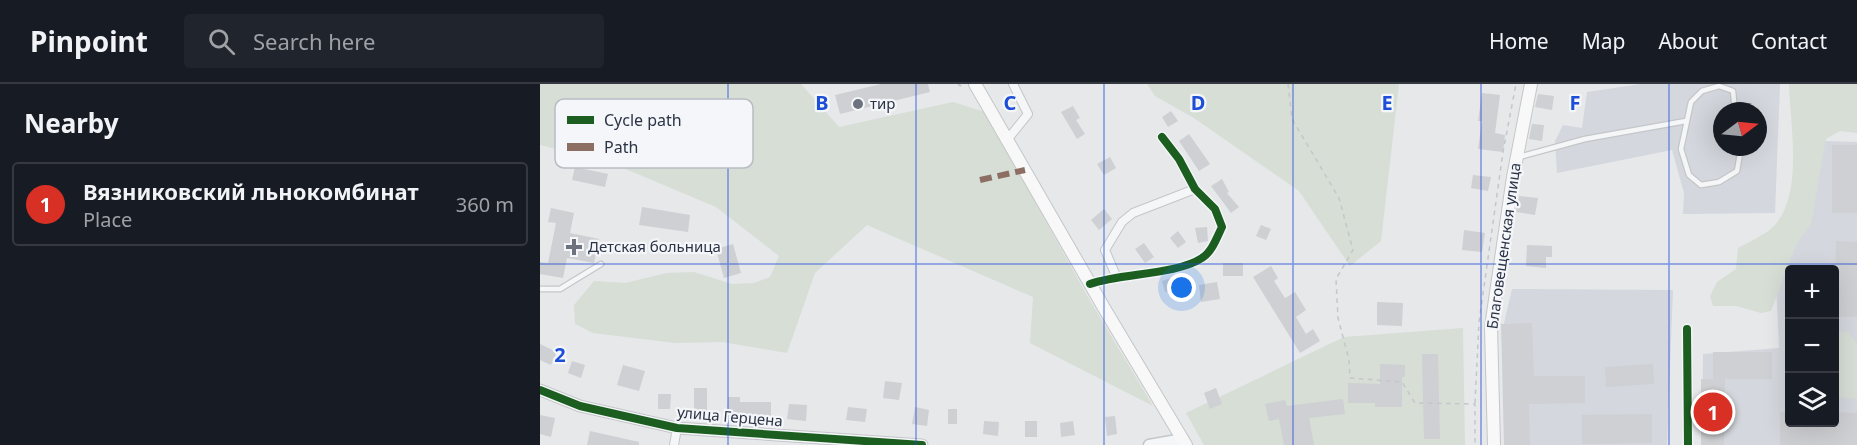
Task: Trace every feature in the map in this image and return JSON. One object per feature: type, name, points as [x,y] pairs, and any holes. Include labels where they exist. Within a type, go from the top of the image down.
[{"type":"main road","points":[[975,84],[1090,284],[1185,442]]},
{"type":"main road","name":"Благовещенская улица","points":[[1494,445],[1491,327],[1516,157],[1530,84]]},
{"type":"street","points":[[1007,140],[1028,114],[1013,84]]},
{"type":"street","points":[[1090,284],[1186,265],[1203,258],[1222,227],[1215,209],[1195,189],[1179,159],[1162,137]]},
{"type":"street","points":[[1117,278],[1105,250],[1122,222],[1133,213],[1195,189]]},
{"type":"street","points":[[1687,329],[1688,445]]},
{"type":"street","name":"улица Герцена","points":[[540,390],[580,406],[677,428],[922,445]]},
{"type":"street","points":[[674,445],[677,428]]},
{"type":"street","points":[[1149,445],[1185,442]]},
{"type":"lane","points":[[1734,102],[1733,91],[1719,85],[1702,91],[1691,102],[1681,149],[1689,175],[1701,184],[1719,182],[1737,171],[1740,156]]},
{"type":"lane","points":[[1516,157],[1585,139],[1686,121]]},
{"type":"lane","points":[[540,289],[560,289],[601,264]]},
{"type":"path","points":[[958,84],[960,86],[963,84]]},
{"type":"path","points":[[1288,84],[1292,119],[1339,198],[1353,250],[1336,279],[1338,318],[1350,378],[1402,382],[1415,403],[1475,404],[1475,445]]},
{"type":"shaded area","points":[[540,84],[801,84],[839,127],[953,102],[985,112],[1089,299],[1153,406],[1030,343],[1033,297],[867,225],[815,273],[787,353],[722,342],[675,343],[593,333],[575,324],[574,305],[594,281],[625,283],[667,273],[694,272],[732,284],[754,283],[770,277],[779,256],[716,207],[623,168],[753,168],[753,99],[555,99],[555,149],[540,145]]},
{"type":"shaded area","points":[[1147,84],[1399,84],[1381,241],[1350,266],[1299,191],[1194,118],[1155,96]]},
{"type":"shaded area","points":[[1641,84],[1780,84],[1775,213],[1683,214],[1684,193],[1672,150],[1557,173],[1555,141],[1563,125],[1582,128],[1587,92]]},
{"type":"shaded area","points":[[1789,84],[1857,84],[1857,133],[1840,131],[1826,139],[1811,224],[1796,245],[1788,265],[1785,265],[1785,274],[1771,311],[1761,313],[1736,306],[1713,306],[1710,296],[1717,282],[1736,269],[1738,248],[1774,226],[1783,212],[1792,178],[1793,139]]},
{"type":"shaded area","points":[[1825,141],[1857,142],[1857,445],[1702,445],[1703,354],[1779,348],[1776,285]]},
{"type":"shaded area","points":[[1512,289],[1673,290],[1667,445],[1506,445],[1502,332]]},
{"type":"shaded area","points":[[1463,328],[1465,445],[1204,445],[1186,413],[1344,337]]},
{"type":"shaded area","points":[[1848,332],[1857,344],[1857,399],[1839,397],[1839,333]]},
{"type":"building","name":"тир","points":[[881,84],[928,84],[930,92],[840,114],[835,95]]},
{"type":"building","points":[[1482,93],[1500,95],[1495,133],[1505,135],[1503,152],[1478,149],[1482,121],[1478,121]]},
{"type":"building","points":[[1538,94],[1554,96],[1552,110],[1535,107]]},
{"type":"building","points":[[1073,106],[1080,118],[1076,120],[1085,134],[1077,139],[1061,112]]},
{"type":"building","points":[[1171,111],[1178,121],[1168,127],[1162,117]]},
{"type":"building","points":[[1532,124],[1544,125],[1542,141],[1529,139]]},
{"type":"building","points":[[1189,134],[1210,164],[1199,171],[1179,141]]},
{"type":"building","points":[[1832,145],[1857,145],[1857,213],[1832,213]]},
{"type":"building","points":[[1110,157],[1116,168],[1104,175],[1097,164]]},
{"type":"building","points":[[575,168],[608,174],[605,187],[572,180]]},
{"type":"building","points":[[1473,175],[1491,177],[1488,191],[1471,188]]},
{"type":"building","points":[[1222,179],[1229,192],[1227,193],[1239,207],[1231,213],[1211,186]]},
{"type":"building","points":[[1519,196],[1538,198],[1535,215],[1516,212]]},
{"type":"building","points":[[642,207],[690,215],[688,232],[639,225]]},
{"type":"building","name":"Детская больница","points":[[551,208],[574,213],[570,233],[599,239],[594,263],[567,258],[563,278],[540,274],[540,262],[548,263],[556,223],[548,222]]},
{"type":"building","points":[[1104,209],[1112,219],[1099,230],[1091,220]]},
{"type":"building","points":[[1261,225],[1271,229],[1266,240],[1256,236]]},
{"type":"building","points":[[1207,227],[1208,241],[1198,243],[1195,228]]},
{"type":"building","points":[[1464,230],[1485,233],[1482,252],[1462,250]]},
{"type":"building","points":[[1178,231],[1186,242],[1178,248],[1170,238]]},
{"type":"building","points":[[1836,241],[1857,242],[1857,317],[1839,317],[1839,265],[1836,265]]},
{"type":"building","points":[[1144,243],[1154,257],[1145,263],[1135,249]]},
{"type":"building","points":[[733,244],[741,273],[724,278],[716,249]]},
{"type":"building","points":[[1527,245],[1552,246],[1552,257],[1546,257],[1546,268],[1526,266]]},
{"type":"building","points":[[1223,263],[1243,263],[1243,276],[1223,276]]},
{"type":"building","points":[[1271,266],[1278,278],[1274,281],[1285,298],[1295,292],[1306,310],[1296,317],[1306,334],[1313,329],[1320,341],[1300,353],[1253,277]]},
{"type":"building","points":[[1174,277],[1178,289],[1165,292],[1162,281]]},
{"type":"building","points":[[1217,282],[1220,299],[1201,302],[1199,285]]},
{"type":"building","points":[[1377,302],[1403,303],[1402,326],[1377,325]]},
{"type":"building","points":[[1532,323],[1534,376],[1585,376],[1585,403],[1529,404],[1530,445],[1504,445],[1501,324]]},
{"type":"building","points":[[540,344],[557,352],[551,365],[540,360]]},
{"type":"building","points":[[1713,352],[1772,352],[1772,379],[1725,379],[1724,445],[1701,445],[1701,379],[1713,379]]},
{"type":"building","points":[[1422,354],[1438,354],[1440,439],[1424,439]]},
{"type":"building","points":[[572,361],[585,365],[581,378],[568,373]]},
{"type":"building","points":[[1380,364],[1405,365],[1405,377],[1402,377],[1402,407],[1375,407],[1375,403],[1348,403],[1348,383],[1380,384]]},
{"type":"building","points":[[1653,364],[1654,384],[1606,387],[1605,367]]},
{"type":"building","points":[[623,365],[645,371],[639,391],[617,385]]},
{"type":"building","points":[[885,381],[902,383],[899,400],[883,398]]},
{"type":"building","points":[[694,388],[707,388],[707,412],[694,412]]},
{"type":"building","points":[[1216,388],[1222,404],[1210,409],[1204,393]]},
{"type":"building","points":[[658,394],[671,394],[670,409],[658,409]]},
{"type":"building","points":[[728,397],[740,397],[740,402],[771,402],[771,416],[727,417]]},
{"type":"building","points":[[1343,399],[1345,414],[1309,418],[1314,445],[1284,445],[1279,419],[1269,421],[1265,404],[1285,400],[1287,406]]},
{"type":"building","points":[[789,404],[807,405],[806,421],[787,419]]},
{"type":"building","points":[[848,407],[867,409],[865,422],[846,420]]},
{"type":"building","points":[[915,407],[929,410],[927,426],[912,424]]},
{"type":"building","points":[[948,409],[957,409],[957,424],[948,424]]},
{"type":"building","points":[[1780,412],[1785,412],[1785,427],[1839,427],[1839,412],[1857,413],[1857,445],[1780,445]]},
{"type":"building","points":[[1652,414],[1652,443],[1582,444],[1582,415]]},
{"type":"building","points":[[540,415],[555,418],[551,437],[540,434]]},
{"type":"building","points":[[1115,416],[1117,434],[1107,436],[1105,417]]},
{"type":"building","points":[[984,421],[999,422],[998,436],[983,434]]},
{"type":"building","points":[[1025,421],[1037,421],[1037,437],[1025,437]]},
{"type":"building","points":[[1073,421],[1075,435],[1061,437],[1060,423]]},
{"type":"building","points":[[590,431],[639,442],[639,445],[587,445]]},
{"type":"marked path","points":[[980,180],[1025,170]]},
{"type":"cycle path","points":[[1090,284],[1191,264],[1206,255],[1216,240],[1222,227],[1215,209],[1195,189],[1179,159],[1162,137]]},
{"type":"cycle path","points":[[1687,329],[1688,445]]},
{"type":"cycle path","points":[[540,390],[580,406],[677,428],[922,445]]},
{"type":"place","name":"тир","points":[[858,104]]},
{"type":"place","name":"Детская больница","points":[[574,247]]},
{"type":"place","name":"Вязниковский льнокомбинат","points":[[1713,412]]}]
